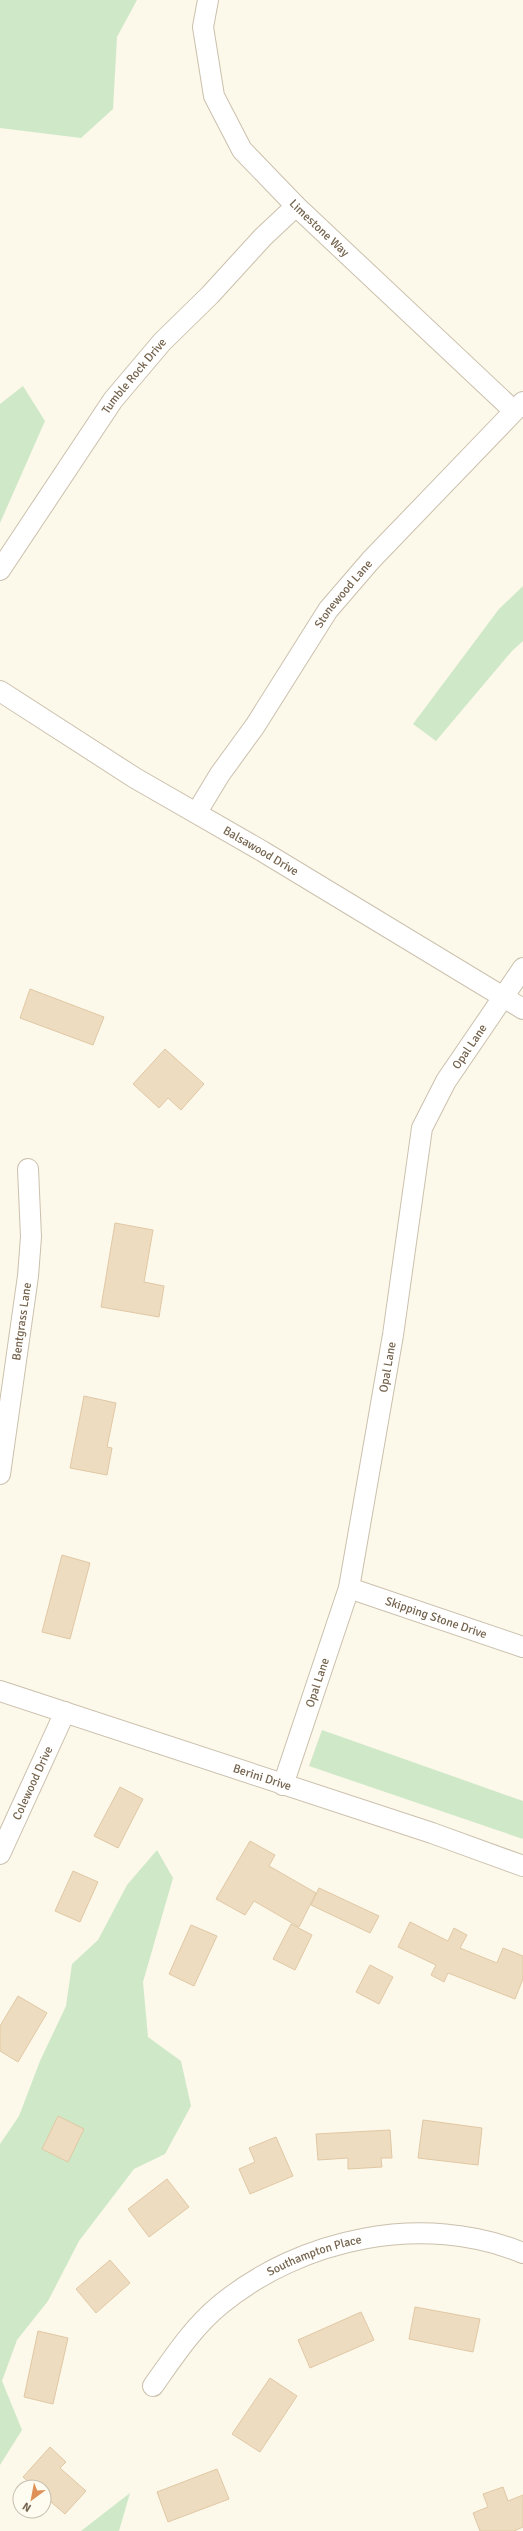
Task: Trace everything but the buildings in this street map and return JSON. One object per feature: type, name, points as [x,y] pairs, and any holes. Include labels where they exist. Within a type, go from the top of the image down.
[{"type":"street","name":"Limestone Way","points":[[208,0],[203,27],[214,96],[242,150],[296,206],[519,407]]},
{"type":"street","name":"Tumble Rock Drive","points":[[0,570],[113,400],[162,342],[210,295],[263,236],[296,206]]},
{"type":"street","name":"Stonewood Lane","points":[[197,812],[220,774],[256,726],[328,610],[371,560],[519,407]]},
{"type":"street","name":"Balsawood Drive","points":[[0,691],[136,778],[197,812],[504,996],[523,1009]]},
{"type":"street","name":"Opal Lane","points":[[283,1785],[349,1588],[364,1516],[393,1335],[422,1128],[446,1081],[523,968]]},
{"type":"street","name":"Bentgrass Lane","points":[[0,1474],[28,1276],[31,1237],[28,1169]]},
{"type":"street","name":"Skipping Stone Drive","points":[[349,1588],[523,1647]]},
{"type":"street","name":"Berini Drive","points":[[0,1691],[523,1866]]},
{"type":"street","name":"Colewood Drive","points":[[0,1854],[65,1712]]},
{"type":"street","name":"Southampton Place","points":[[153,2386],[186,2339],[218,2306],[247,2284],[310,2253],[346,2242],[413,2233],[448,2235],[483,2241],[523,2253]]},
{"type":"green space","points":[[0,0],[137,0],[117,37],[113,109],[81,138],[0,128]]},
{"type":"green space","points":[[23,386],[45,421],[0,523],[0,404]]},
{"type":"green space","points":[[523,586],[523,641],[512,651],[436,741],[413,724],[499,609]]},
{"type":"green space","points":[[322,1730],[523,1801],[523,1839],[309,1766]]},
{"type":"green space","points":[[157,1850],[173,1878],[143,1982],[148,2037],[181,2061],[191,2106],[165,2154],[134,2169],[79,2241],[48,2301],[17,2340],[2,2381],[22,2430],[0,2465],[0,2144],[19,2116],[40,2061],[66,2006],[72,1964],[98,1940],[127,1885]]},
{"type":"green space","points":[[130,2493],[119,2531],[81,2531]]}]
